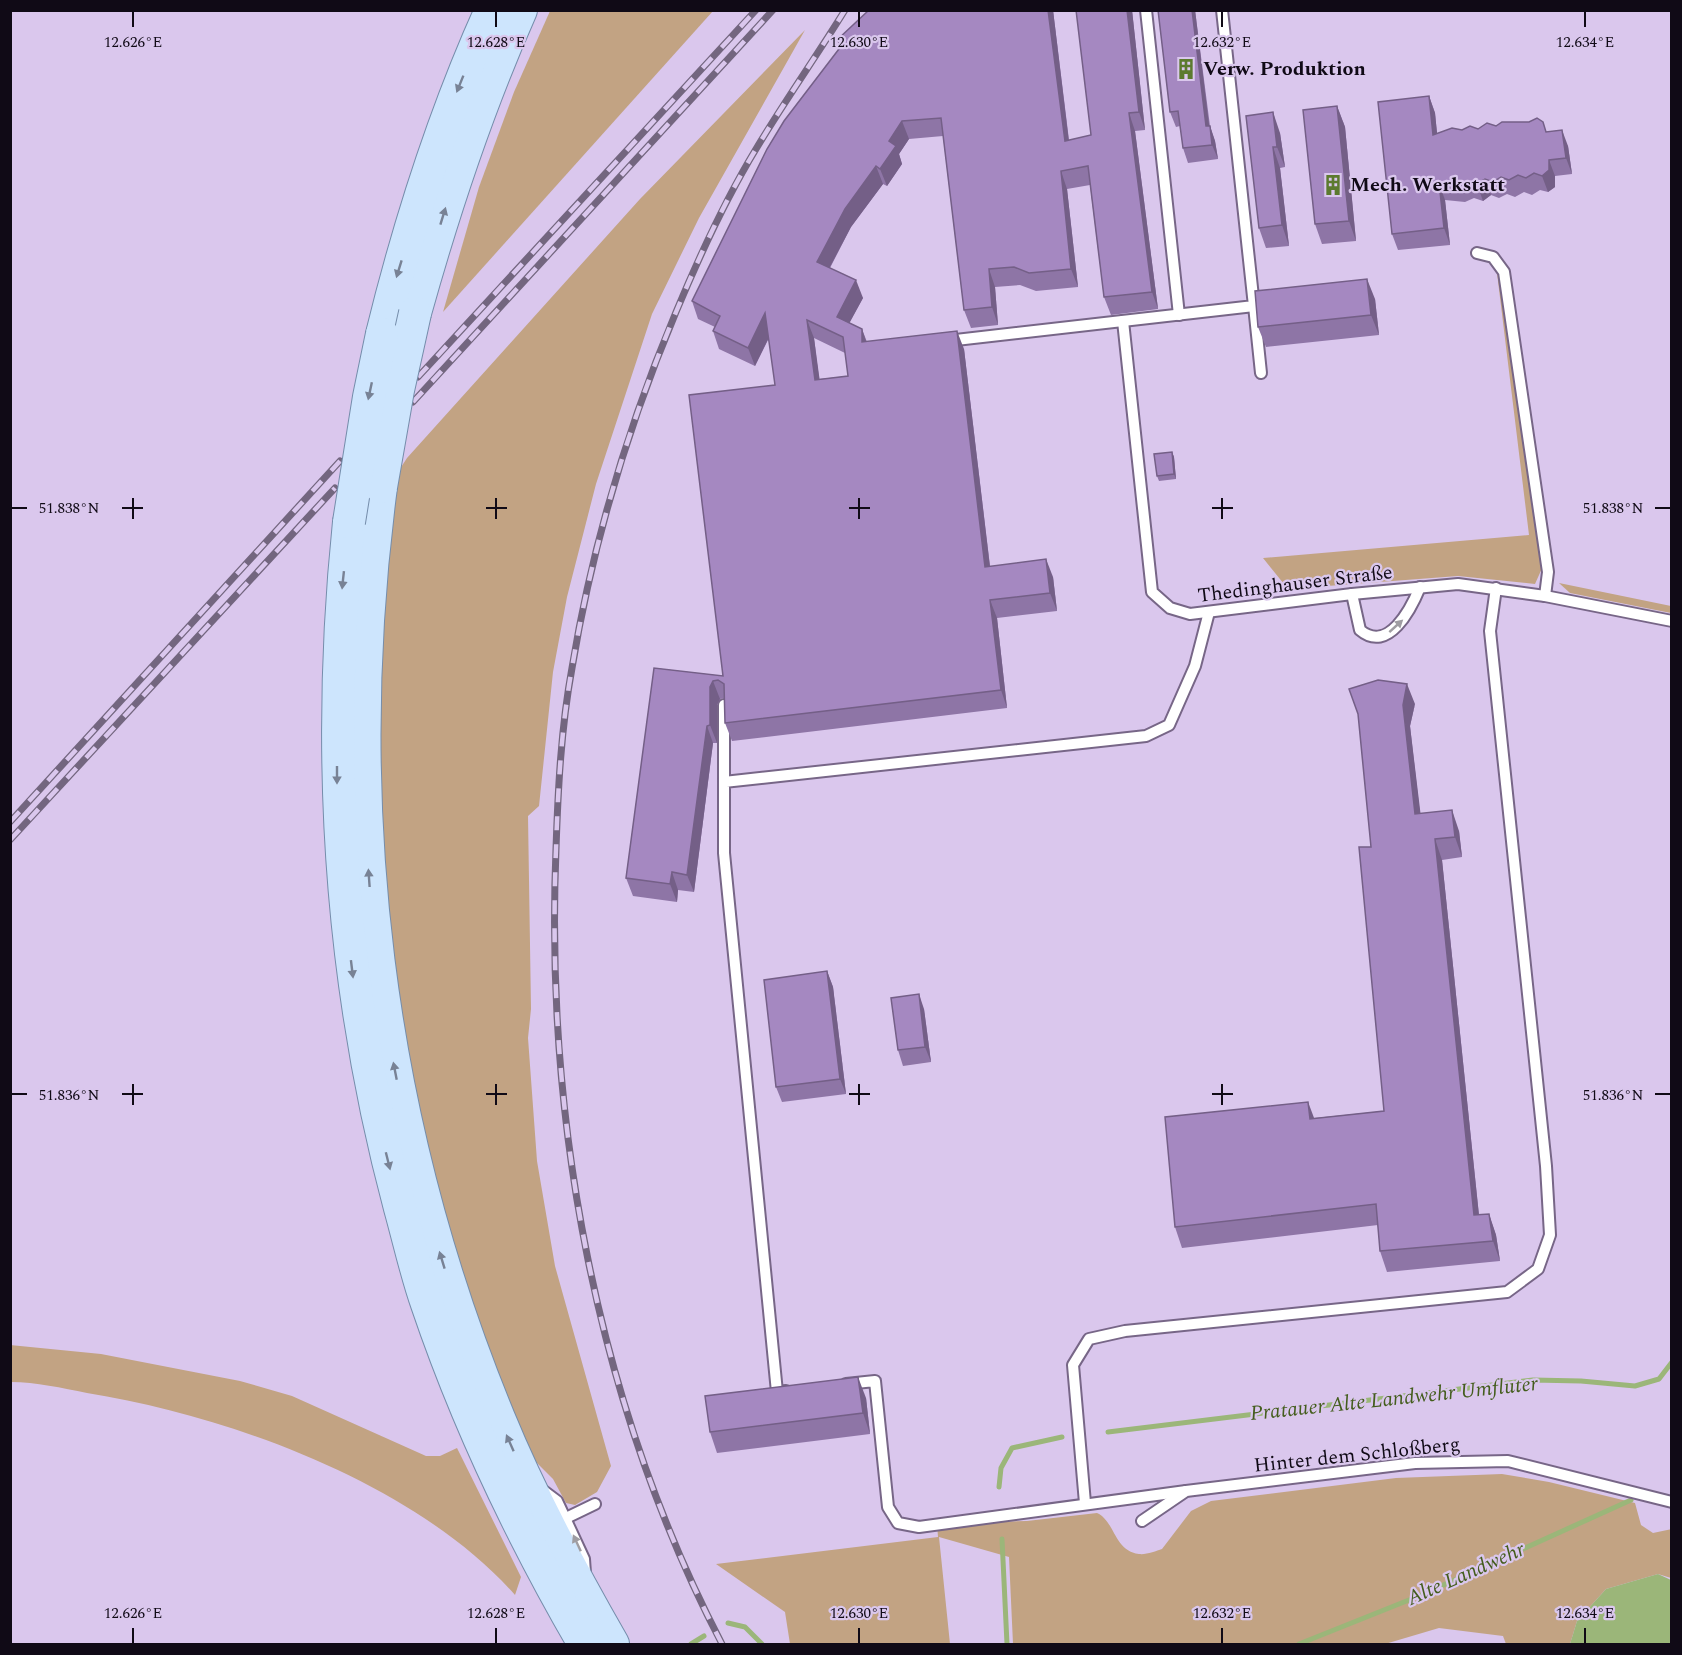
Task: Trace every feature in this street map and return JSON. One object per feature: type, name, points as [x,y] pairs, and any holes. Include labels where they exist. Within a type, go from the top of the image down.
[{"type":"main road","points":[[491,10],[451,108],[427,176],[382,334],[367,408],[349,522],[338,669],[337,799],[342,882],[354,982],[383,1142],[426,1303],[465,1402],[532,1549],[584,1644]]},
{"type":"main road","points":[[521,10],[474,121],[452,186],[415,313],[398,390],[381,487],[366,644],[363,773],[370,899],[381,988],[404,1119],[425,1203],[473,1352],[524,1476],[613,1644]]},
{"type":"lane","points":[[1146,10],[1179,315]]},
{"type":"lane","points":[[1222,10],[1262,373]]},
{"type":"lane","points":[[1477,253],[1493,257],[1503,272],[1548,572],[1545,596]]},
{"type":"lane","points":[[936,342],[1254,306]]},
{"type":"lane","name":"Thedinghauser Straße","points":[[1123,321],[1136,461],[1152,592],[1170,608],[1190,614],[1352,594],[1458,584],[1545,596],[1671,621]]},
{"type":"lane","points":[[1352,594],[1359,630],[1365,635],[1379,637],[1386,635],[1403,620],[1420,587]]},
{"type":"lane","points":[[1085,1503],[1073,1365],[1089,1339],[1125,1330],[1507,1292],[1538,1269],[1550,1235],[1546,1166],[1490,631],[1496,588]]},
{"type":"lane","points":[[724,782],[1146,736],[1169,725],[1195,666],[1209,612]]},
{"type":"lane","points":[[724,705],[724,853],[777,1392],[798,1389]]},
{"type":"lane","name":"Hinter dem Schloßberg","points":[[831,1386],[875,1381],[888,1507],[898,1523],[918,1527],[1085,1503],[1415,1463],[1508,1461],[1671,1502]]},
{"type":"lane","points":[[524,1476],[557,1501],[566,1518],[584,1559],[588,1600]]},
{"type":"lane","name":"Hinter dem Schloßberg","points":[[1142,1521],[1186,1491]]},
{"type":"lane","points":[[566,1518],[595,1504]]},
{"type":"shaded area","points":[[550,11],[713,11],[443,312],[479,187],[514,92]]},
{"type":"shaded area","points":[[805,30],[699,218],[652,314],[596,484],[567,597],[553,672],[539,806],[528,816],[531,1009],[528,1038],[537,1161],[555,1266],[611,1466],[597,1492],[575,1505],[566,1503],[553,1479],[531,1457],[459,1291],[389,977],[375,672],[396,475],[407,458],[640,199]]},
{"type":"shaded area","points":[[1503,272],[1543,566],[1535,584],[1458,576],[1288,589],[1263,558],[1529,535],[1497,273]]},
{"type":"shaded area","points":[[1559,583],[1671,606],[1671,613],[1570,593]]},
{"type":"shaded area","points":[[10,1345],[101,1354],[240,1381],[292,1396],[426,1456],[440,1456],[457,1448],[521,1577],[515,1595],[474,1555],[427,1520],[374,1488],[318,1461],[259,1438],[200,1419],[59,1387],[11,1382]]},
{"type":"shaded area","points":[[1502,1474],[1549,1482],[1635,1503],[1641,1525],[1653,1533],[1672,1529],[1671,1578],[1658,1574],[1606,1589],[1577,1621],[1570,1644],[1506,1644],[1503,1636],[1439,1628],[1385,1644],[1013,1644],[1009,1557],[939,1537],[950,1644],[790,1644],[785,1612],[716,1564],[938,1537],[937,1524],[1027,1521],[1097,1513],[1108,1522],[1124,1547],[1131,1552],[1145,1554],[1162,1549],[1191,1511],[1211,1501],[1396,1478]]},
{"type":"shaded area","points":[[1658,1574],[1671,1580],[1671,1644],[1570,1644],[1577,1621],[1606,1589]]},
{"type":"building","points":[[869,10],[1048,10],[1065,141],[1091,135],[1076,10],[1127,10],[1139,112],[1129,113],[1152,292],[1104,297],[1088,166],[1061,171],[1071,269],[1029,273],[1014,267],[989,269],[992,307],[964,310],[941,118],[902,121],[889,141],[896,146],[880,169],[876,166],[845,209],[817,262],[856,280],[837,317],[862,329],[862,342],[957,331],[985,567],[1046,559],[1050,593],[990,600],[1001,690],[725,723],[724,684],[718,680],[713,681],[710,687],[710,725],[707,726],[687,875],[672,872],[670,884],[626,878],[654,668],[723,676],[689,395],[775,385],[765,313],[748,348],[713,331],[720,316],[692,301],[767,149],[784,121],[842,45],[837,40]],"holes":[[[807,320],[843,337],[848,376],[815,380]]]},
{"type":"building","name":"Verw. Produktion","points":[[1158,10],[1192,10],[1206,126],[1210,126],[1212,145],[1183,148],[1178,111],[1170,112]]},
{"type":"building","points":[[1429,96],[1433,135],[1452,128],[1462,130],[1470,126],[1478,129],[1487,123],[1496,126],[1502,122],[1529,122],[1537,118],[1543,122],[1546,132],[1562,130],[1566,158],[1549,160],[1549,170],[1542,176],[1534,173],[1526,178],[1518,175],[1509,180],[1501,177],[1493,182],[1485,179],[1477,184],[1468,182],[1459,186],[1439,183],[1444,228],[1392,234],[1378,102]]},
{"type":"building","name":"Mech. Werkstatt","points":[[1337,106],[1349,221],[1315,224],[1303,110]]},
{"type":"building","points":[[1273,112],[1277,147],[1273,147],[1282,225],[1259,228],[1246,116]]},
{"type":"building","points":[[1367,279],[1371,315],[1258,327],[1255,291]]},
{"type":"building","points":[[1172,452],[1174,474],[1157,476],[1154,454]]},
{"type":"building","points":[[1378,680],[1407,684],[1403,705],[1415,814],[1452,810],[1455,837],[1435,839],[1474,1215],[1489,1214],[1493,1241],[1380,1251],[1376,1204],[1175,1227],[1165,1117],[1308,1102],[1310,1119],[1384,1111],[1359,847],[1371,847],[1358,714],[1349,689]]},
{"type":"building","points":[[827,971],[840,1079],[776,1087],[764,980]]},
{"type":"building","points":[[919,994],[925,1047],[898,1050],[891,998]]},
{"type":"building","points":[[858,1377],[863,1413],[710,1432],[705,1396]]},
{"type":"waterway","name":"Pratauer Alte Landwehr Umfluter","points":[[1108,1432],[1533,1380],[1581,1381],[1635,1386],[1659,1379],[1672,1362]]},
{"type":"waterway","name":"Pratauer Alte Landwehr Umfluter","points":[[999,1487],[1001,1468],[1012,1448],[1062,1437]]},
{"type":"waterway","name":"Alte Landwehr","points":[[1299,1644],[1419,1596],[1631,1500]]},
{"type":"waterway","name":"Pratauer Alte Landwehr Umfluter","points":[[1002,1539],[1007,1644]]},
{"type":"waterway","name":"Alte Landwehr","points":[[728,1623],[745,1627],[762,1644]]},
{"type":"waterway","name":"Alte Landwehr","points":[[691,1644],[704,1636]]},
{"type":"railway","points":[[418,377],[756,10]]},
{"type":"railway","points":[[413,402],[773,10]]},
{"type":"railway","points":[[722,1644],[678,1552],[641,1456],[611,1358],[588,1258],[570,1156],[560,1054],[555,951],[556,849],[561,758],[568,691],[590,577],[613,487],[642,399],[694,270],[734,188],[767,131],[845,10]]},
{"type":"railway","points":[[10,822],[340,461]]},
{"type":"railway","points":[[10,840],[335,488]]},
{"type":"place","name":"Verw. Produktion","points":[[1186,69]]},
{"type":"place","name":"Mech. Werkstatt","points":[[1333,185]]}]
